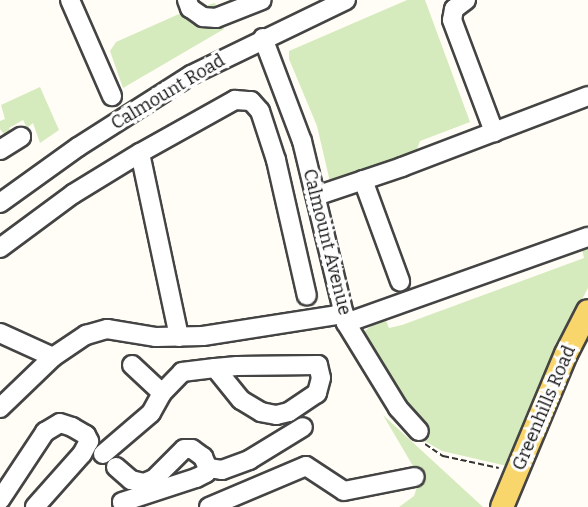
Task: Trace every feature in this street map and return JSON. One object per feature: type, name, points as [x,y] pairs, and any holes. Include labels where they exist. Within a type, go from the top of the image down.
[{"type":"main road","name":"Greenhills Road","points":[[502,507],[548,395],[588,311]]},
{"type":"street","points":[[70,0],[112,96]]},
{"type":"street","points":[[187,0],[190,8],[203,17],[216,18],[262,0]]},
{"type":"street","name":"Calmount Road","points":[[0,203],[78,147],[191,75],[263,38],[346,0]]},
{"type":"street","points":[[466,0],[458,4],[452,20],[494,132]]},
{"type":"street","name":"Calmount Avenue","points":[[263,38],[302,141],[345,319],[398,408],[419,430]]},
{"type":"street","points":[[0,248],[73,194],[140,153],[226,104],[235,100],[250,101],[260,111],[276,160],[307,296]]},
{"type":"street","points":[[316,196],[494,132],[586,103]]},
{"type":"street","points":[[0,149],[21,137]]},
{"type":"street","points":[[140,153],[179,337]]},
{"type":"street","points":[[363,180],[400,281]]},
{"type":"street","points":[[0,408],[52,357],[86,335],[107,329],[133,335],[179,337],[345,319],[588,237]]},
{"type":"street","points":[[0,333],[52,357]]},
{"type":"street","points":[[103,454],[151,413],[162,393],[182,372],[215,368],[303,363],[318,365],[321,378],[317,393],[289,412],[276,415],[261,412],[241,400],[215,368]]},
{"type":"street","points":[[132,366],[162,393]]},
{"type":"street","points":[[0,501],[45,432],[60,423],[79,431],[131,480],[144,483],[154,479],[184,449],[192,449],[203,457],[208,468]]},
{"type":"street","points":[[208,468],[222,470],[249,460],[303,427]]},
{"type":"street","points":[[35,507],[82,454],[89,441]]},
{"type":"street","points":[[209,507],[306,466],[344,490],[415,477]]},
{"type":"street","points":[[115,504],[123,494],[116,467]]},
{"type":"street","points":[[115,504],[196,478],[206,473],[208,468]]},
{"type":"green space","points":[[407,0],[425,0],[470,122],[420,141],[416,152],[330,182],[317,126],[289,59],[289,51]]},
{"type":"green space","points":[[215,3],[224,29],[123,88],[110,51],[116,42],[179,14],[202,12],[208,5]]},
{"type":"green space","points":[[40,87],[59,130],[40,143],[33,123],[27,128],[23,120],[9,128],[13,137],[6,137],[0,129],[0,121],[5,119],[1,105]]},
{"type":"green space","points":[[588,243],[588,288],[553,354],[507,466],[442,451],[419,438],[411,412],[364,339],[365,331],[384,316],[389,328],[402,325],[584,258],[581,245]]},
{"type":"green space","points":[[383,415],[483,507],[399,507],[414,496],[420,478]]}]
